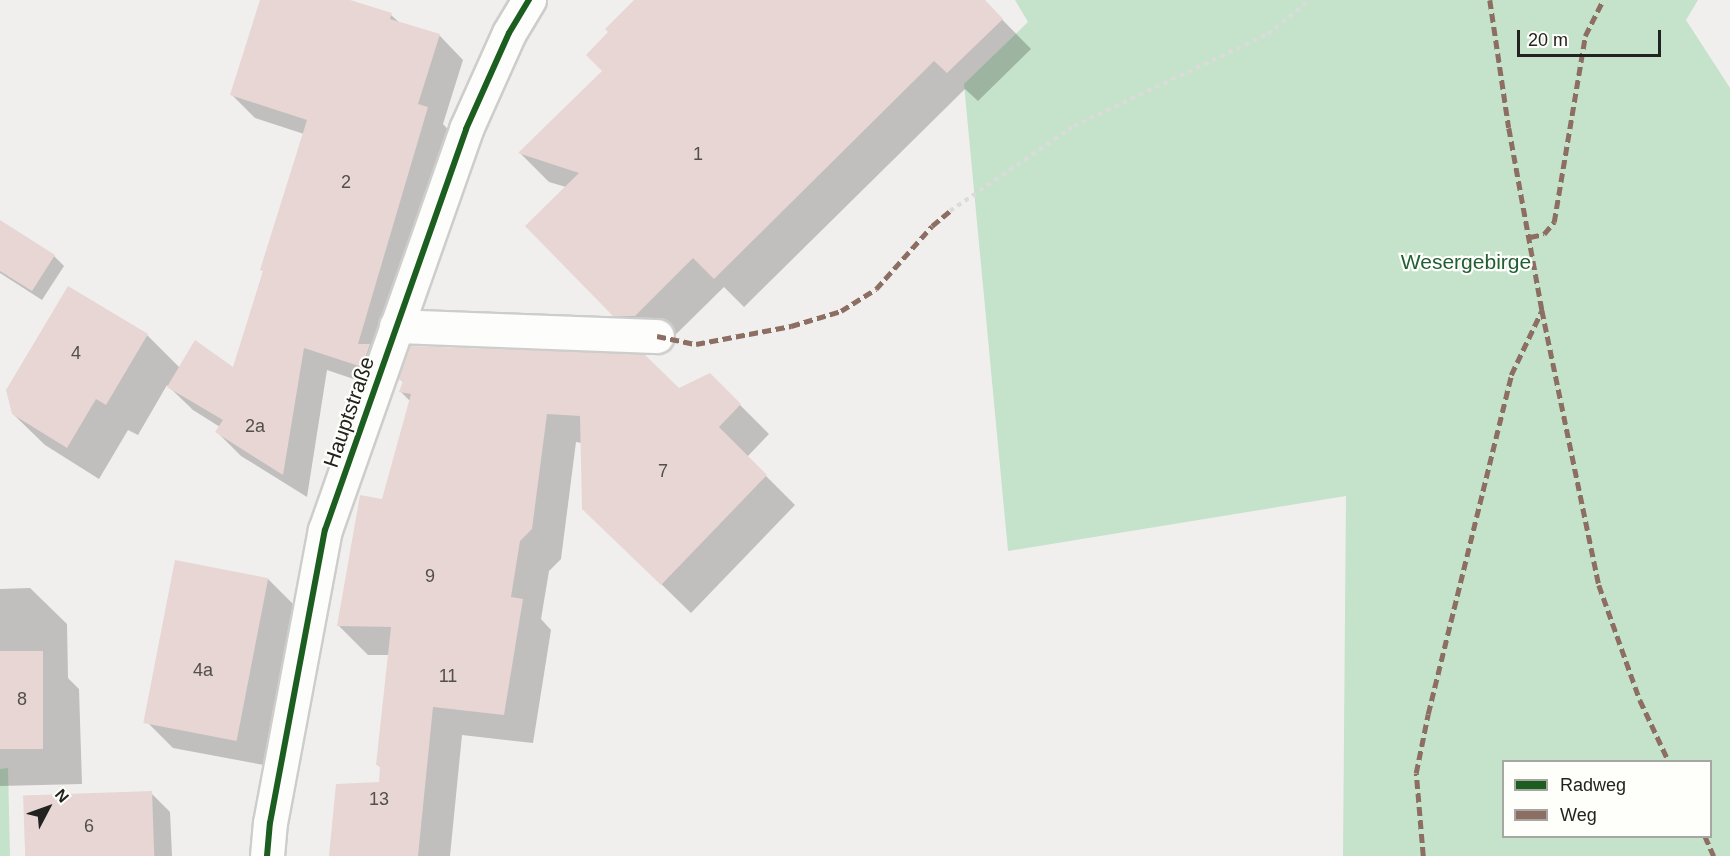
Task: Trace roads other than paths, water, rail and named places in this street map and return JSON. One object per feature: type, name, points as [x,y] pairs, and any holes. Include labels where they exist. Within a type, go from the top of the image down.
[{"type":"street","name":"Hauptstraße","points":[[267,856],[270,823],[326,530],[466,129],[509,33],[529,0]]},
{"type":"street","points":[[396,326],[657,336]]},
{"type":"park label","name":"Wesergebirge","points":[[1466,262]]}]
